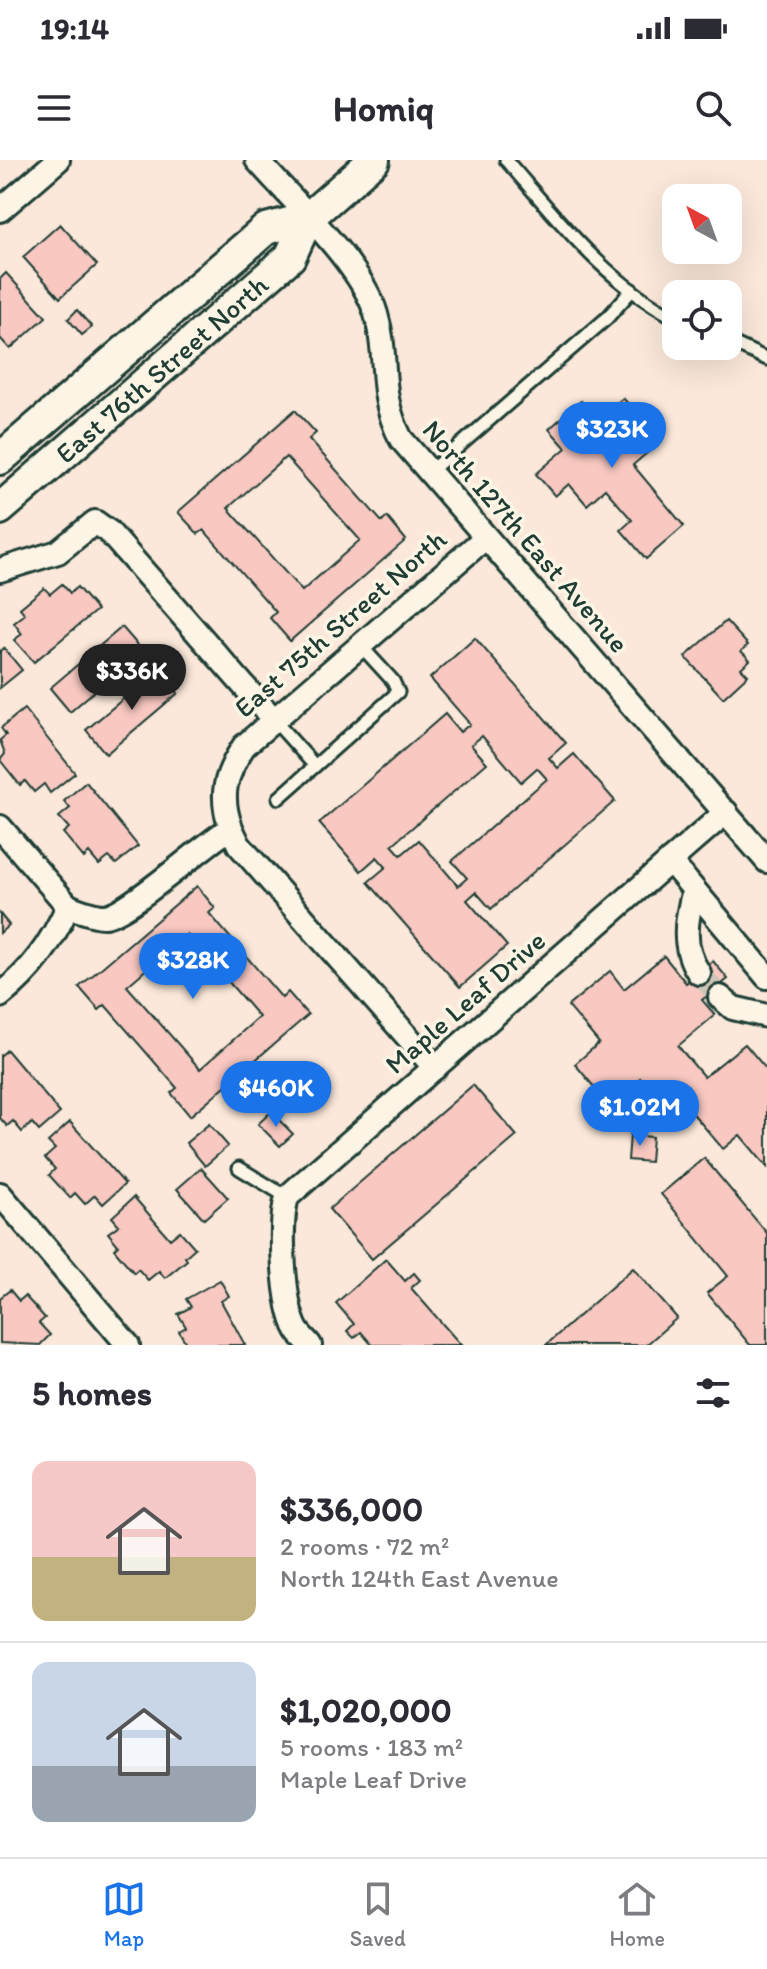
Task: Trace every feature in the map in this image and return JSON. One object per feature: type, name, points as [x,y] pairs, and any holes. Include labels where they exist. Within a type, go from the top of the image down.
[{"type":"main road","name":"East 76th Street North","points":[[0,509],[290,257],[308,218],[374,160]]},
{"type":"main road","name":"East 76th Street North","points":[[0,459],[266,229],[308,218]]},
{"type":"street","points":[[0,210],[58,160]]},
{"type":"street","name":"North 127th East Avenue","points":[[257,160],[366,288],[382,338],[382,382],[389,415],[401,439],[767,861]]},
{"type":"street","points":[[0,570],[58,552],[95,522],[109,532],[273,719]]},
{"type":"street","name":"East 75th Street North","points":[[231,828],[222,792],[231,765],[244,746],[485,538]]},
{"type":"street","name":"Maple Leaf Drive","points":[[287,1197],[726,812]]},
{"type":"street","points":[[0,827],[68,906],[101,916],[125,909],[186,858],[231,828],[239,845],[435,1068]]},
{"type":"street","points":[[670,861],[767,977]]},
{"type":"street","points":[[694,890],[686,917],[688,957],[699,973]]},
{"type":"street","points":[[0,996],[30,971],[53,939],[68,906]]},
{"type":"street","points":[[720,997],[733,1008],[767,1016]]},
{"type":"street","points":[[0,1194],[128,1345]]},
{"type":"street","points":[[287,1197],[282,1214],[289,1300],[297,1330],[310,1345]]},
{"type":"lane","points":[[506,160],[579,242],[632,290],[662,309]]},
{"type":"lane","points":[[428,473],[607,318],[632,290]]},
{"type":"lane","points":[[742,347],[767,359]]},
{"type":"lane","points":[[279,798],[398,692],[393,681],[361,646]]},
{"type":"lane","points":[[273,719],[315,766]]},
{"type":"lane","points":[[239,1168],[287,1197]]},
{"type":"building","points":[[60,224],[97,265],[60,298],[23,257]]},
{"type":"building","points":[[6,273],[46,317],[10,349],[0,338],[0,279]]},
{"type":"building","points":[[77,310],[92,327],[82,335],[68,319]]},
{"type":"building","points":[[623,398],[661,441],[633,465],[684,526],[646,559],[621,530],[632,520],[605,489],[587,505],[569,484],[555,496],[536,474],[566,448],[549,429],[581,401],[597,420]]},
{"type":"building","points":[[295,410],[316,433],[309,439],[382,522],[387,517],[406,540],[290,641],[270,618],[276,612],[204,530],[198,534],[178,512]],"holes":[[[286,457],[360,540],[302,591],[228,508]]]},
{"type":"building","points":[[62,584],[70,593],[77,587],[97,610],[34,662],[14,640],[22,634],[14,623],[25,614],[20,608],[44,588],[50,594]]},
{"type":"building","points":[[726,621],[748,645],[741,651],[750,660],[741,668],[748,675],[723,698],[685,657]]},
{"type":"building","points":[[122,627],[142,650],[70,712],[50,688]]},
{"type":"building","points":[[475,638],[566,743],[549,758],[558,768],[574,754],[615,801],[491,909],[476,892],[467,900],[507,946],[460,987],[368,882],[386,867],[377,857],[361,871],[319,823],[445,714],[460,732],[470,724],[430,678]],"holes":[[[482,736],[521,782],[537,768],[547,779],[452,861],[467,878],[458,886],[419,840],[401,855],[392,845],[487,763],[471,745]]]},
{"type":"building","points":[[4,648],[22,670],[0,688],[0,651]]},
{"type":"building","points":[[159,669],[178,693],[106,754],[86,730]]},
{"type":"building","points":[[24,709],[75,773],[50,793],[44,784],[34,792],[25,781],[20,785],[0,760],[5,754],[0,740],[6,735],[1,728]]},
{"type":"building","points":[[86,782],[138,846],[116,864],[109,857],[99,865],[89,853],[84,858],[63,833],[69,828],[59,817],[70,808],[64,801]]},
{"type":"building","points":[[197,886],[215,908],[209,913],[282,998],[288,992],[308,1015],[190,1116],[171,1093],[177,1088],[105,1005],[99,1010],[79,987]],"holes":[[[187,934],[259,1017],[200,1069],[127,986]]]},
{"type":"building","points":[[0,914],[9,925],[0,933]]},
{"type":"building","points":[[664,956],[686,983],[713,961],[728,979],[702,1000],[715,1015],[678,1046],[704,1077],[745,1044],[767,1070],[767,1167],[740,1135],[723,1149],[678,1096],[665,1107],[640,1078],[609,1105],[575,1064],[599,1043],[568,1006],[610,971],[624,989]]},
{"type":"building","points":[[7,1050],[60,1113],[39,1131],[32,1123],[22,1132],[13,1121],[7,1126],[0,1118],[0,1056]]},
{"type":"building","points":[[473,1085],[517,1136],[372,1259],[329,1209]]},
{"type":"building","points":[[271,1112],[293,1134],[280,1146],[258,1124]]},
{"type":"building","points":[[70,1122],[125,1184],[103,1204],[95,1195],[85,1204],[75,1193],[70,1198],[49,1175],[55,1169],[45,1158],[55,1149],[48,1142]]},
{"type":"building","points":[[209,1124],[228,1146],[205,1166],[186,1143]]},
{"type":"building","points":[[630,1135],[652,1137],[650,1162],[628,1160]]},
{"type":"building","points":[[704,1158],[767,1233],[767,1345],[750,1345],[707,1293],[728,1276],[661,1194]]},
{"type":"building","points":[[201,1168],[228,1198],[204,1219],[177,1189]]},
{"type":"building","points":[[134,1197],[170,1239],[180,1231],[195,1248],[185,1257],[187,1260],[165,1278],[159,1271],[148,1280],[138,1269],[134,1273],[114,1249],[118,1245],[108,1233],[119,1225],[112,1217]]},
{"type":"building","points":[[386,1259],[405,1281],[414,1273],[420,1280],[411,1288],[461,1345],[372,1345],[361,1332],[354,1338],[347,1331],[354,1324],[336,1303]]},
{"type":"building","points":[[633,1268],[677,1318],[646,1345],[546,1345]]},
{"type":"building","points":[[220,1280],[229,1296],[221,1301],[245,1345],[187,1345],[179,1331],[186,1327],[178,1314],[191,1307],[186,1299]]},
{"type":"building","points":[[10,1290],[19,1301],[25,1296],[45,1318],[39,1323],[50,1335],[40,1345],[0,1343],[0,1298]]},
{"type":"tunnel","points":[[699,973],[720,997]]}]
